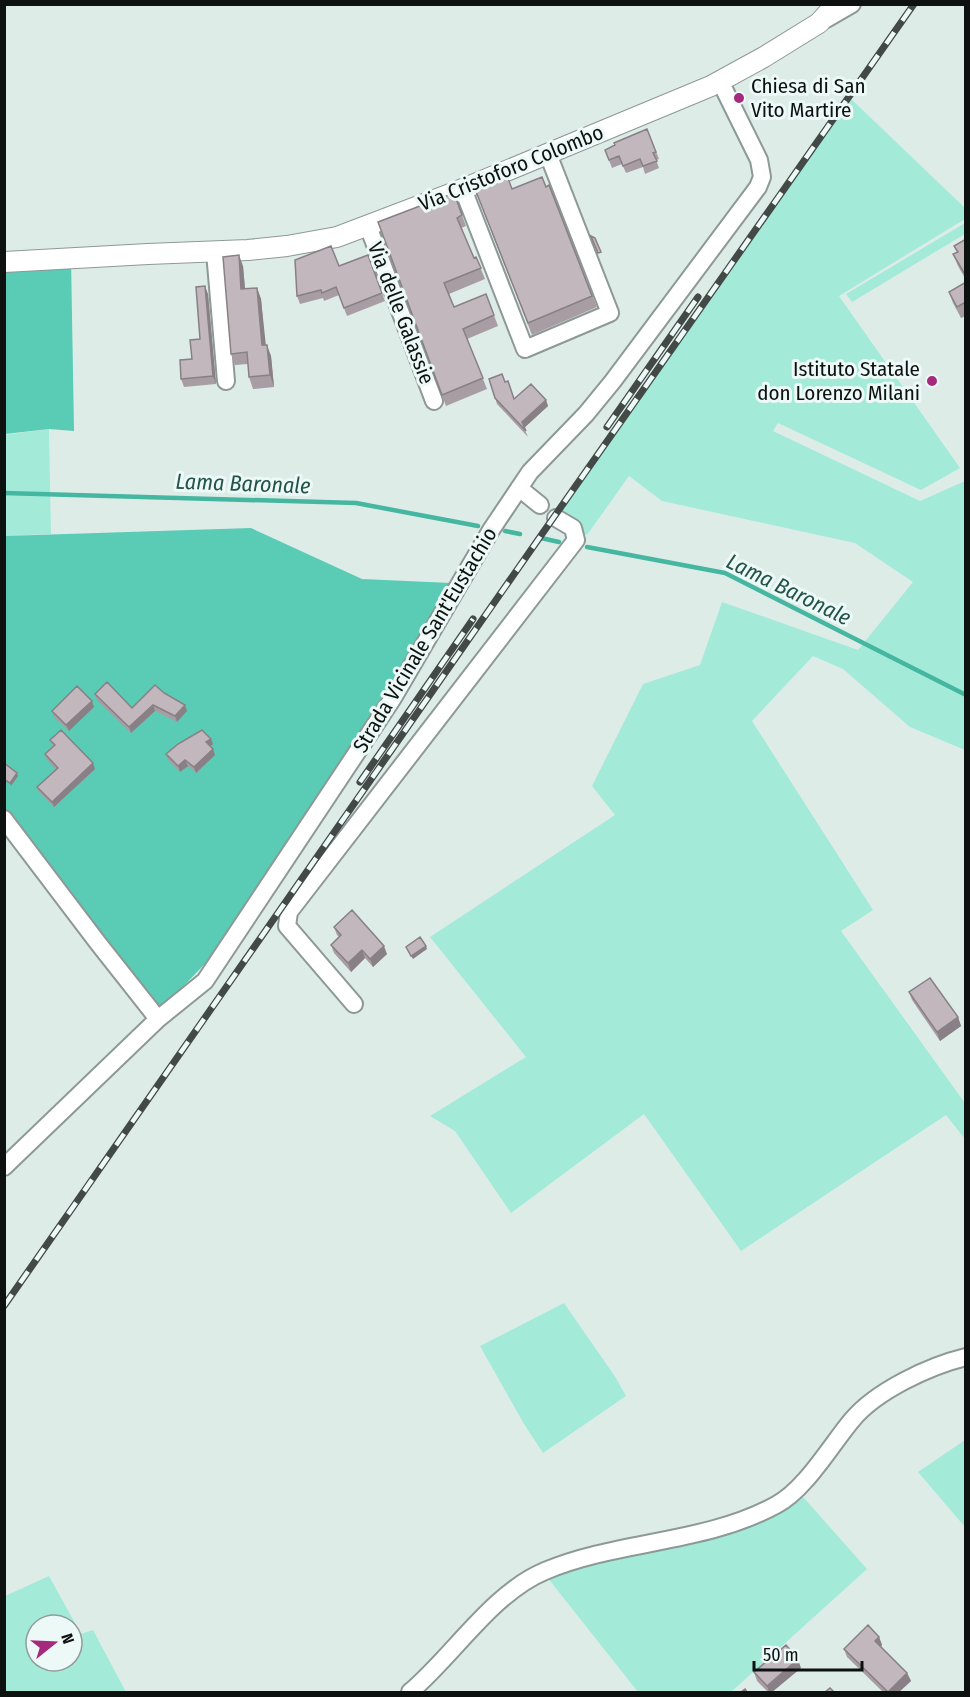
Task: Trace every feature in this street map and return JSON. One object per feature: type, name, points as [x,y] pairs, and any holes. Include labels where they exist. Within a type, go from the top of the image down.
[{"type":"main road","name":"Via Cristoforo Colombo","points":[[4,262],[248,250],[337,237],[463,189],[720,81],[758,62],[819,23],[836,4]]},
{"type":"street","points":[[819,23],[852,4]]},
{"type":"street","name":"Strada Vicinale Sant'Eustachio","points":[[4,1167],[158,1019],[204,981],[387,707],[491,530],[530,472],[586,414],[613,381],[758,187],[762,177],[759,160],[720,81]]},
{"type":"street","points":[[463,189],[525,349],[610,313],[548,154]]},
{"type":"street","name":"Via delle Galassie","points":[[368,226],[434,400]]},
{"type":"street","points":[[215,252],[226,381]]},
{"type":"street","points":[[519,488],[540,505]]},
{"type":"street","points":[[354,1004],[287,926],[289,912],[576,540],[573,528],[555,518]]},
{"type":"street","points":[[4,819],[158,1019]]},
{"type":"street","points":[[410,1692],[482,1619],[524,1583],[543,1572],[565,1564],[599,1554],[714,1530],[777,1505],[796,1489],[864,1408],[935,1366],[966,1357]]},
{"type":"green space","points":[[849,97],[965,208],[965,219],[839,296],[960,468],[921,490],[778,423],[773,431],[920,501],[965,481],[965,750],[910,727],[843,669],[813,656],[752,721],[873,910],[841,931],[965,1103],[965,1139],[946,1115],[741,1251],[644,1114],[511,1213],[455,1131],[430,1116],[526,1057],[430,937],[615,815],[592,786],[643,684],[700,665],[722,602],[858,650],[913,582],[855,543],[662,501],[629,476],[587,535],[556,518]]},
{"type":"green space","points":[[965,223],[965,234],[852,302],[846,294]]},
{"type":"green space","points":[[71,258],[74,431],[49,429],[5,434],[5,262]]},
{"type":"green space","points":[[49,429],[51,534],[5,536],[4,435]]},
{"type":"green space","points":[[251,528],[362,579],[451,583],[417,651],[219,949],[156,1015],[5,820],[5,536]]},
{"type":"green space","points":[[564,1303],[626,1396],[543,1453],[480,1346]]},
{"type":"green space","points":[[965,1440],[965,1527],[918,1472]]},
{"type":"green space","points":[[796,1489],[867,1569],[731,1692],[638,1692],[543,1572],[703,1533]]},
{"type":"green space","points":[[49,1576],[69,1613],[24,1613],[24,1673],[84,1673],[84,1633],[93,1630],[126,1692],[5,1692],[5,1596]]},
{"type":"building","points":[[647,129],[657,161],[643,166],[640,159],[623,166],[619,156],[609,160],[605,150],[615,145],[614,143]]},
{"type":"building","points":[[506,173],[512,189],[542,177],[546,187],[549,185],[592,296],[528,323],[475,189]]},
{"type":"building","points":[[454,193],[462,215],[457,218],[474,258],[476,257],[481,268],[444,283],[454,307],[486,294],[494,315],[463,329],[483,378],[442,395],[378,222]]},
{"type":"building","points":[[591,236],[595,238],[601,252],[598,253]]},
{"type":"building","points":[[966,239],[966,276],[953,254],[958,252],[954,246]]},
{"type":"building","points":[[331,246],[339,266],[368,255],[382,293],[344,308],[336,287],[322,293],[321,290],[297,296],[295,260]]},
{"type":"building","points":[[239,255],[241,289],[257,288],[262,345],[267,345],[270,375],[249,377],[247,352],[231,354],[223,257]]},
{"type":"building","points":[[966,282],[966,305],[964,303],[957,307],[949,292]]},
{"type":"building","points":[[205,286],[213,376],[181,379],[180,360],[192,359],[190,340],[200,339],[196,287]]},
{"type":"building","points":[[502,374],[505,382],[508,381],[514,399],[531,384],[546,400],[522,422],[526,431],[495,398],[489,379]]},
{"type":"building","points":[[107,682],[132,708],[155,685],[185,705],[175,716],[153,705],[129,727],[95,694]]},
{"type":"building","points":[[77,686],[92,701],[66,725],[52,711]]},
{"type":"building","points":[[61,730],[93,763],[52,802],[37,787],[58,768],[45,754],[55,745],[50,740]]},
{"type":"building","points":[[202,730],[211,739],[206,742],[213,749],[194,767],[185,760],[178,766],[166,754],[178,744]]},
{"type":"building","points":[[4,763],[17,773],[10,783],[4,779]]},
{"type":"building","points":[[352,910],[384,946],[370,959],[362,950],[348,963],[331,945],[341,935],[334,927]]},
{"type":"building","points":[[420,937],[426,946],[411,956],[406,947]]},
{"type":"building","points":[[930,978],[958,1017],[937,1032],[909,992]]},
{"type":"building","points":[[868,1625],[879,1637],[875,1641],[907,1673],[888,1692],[844,1649]]},
{"type":"building","points":[[786,1645],[798,1659],[767,1686],[754,1672]]},
{"type":"waterway","name":"Lama Baronale","points":[[4,493],[356,503],[478,526]]},
{"type":"waterway","name":"Lama Baronale","points":[[505,531],[520,534]]},
{"type":"waterway","name":"Lama Baronale","points":[[541,538],[559,542]]},
{"type":"waterway","name":"Lama Baronale","points":[[587,547],[725,573],[966,695]]},
{"type":"railway","points":[[4,1306],[914,4]]},
{"type":"railway","points":[[607,427],[698,297]]},
{"type":"railway","points":[[360,782],[473,619]]},
{"type":"place","name":"Chiesa di San Vito Martire","points":[[739,98]]},
{"type":"place","name":"Istituto Statale don Lorenzo Milani","points":[[932,381]]}]
